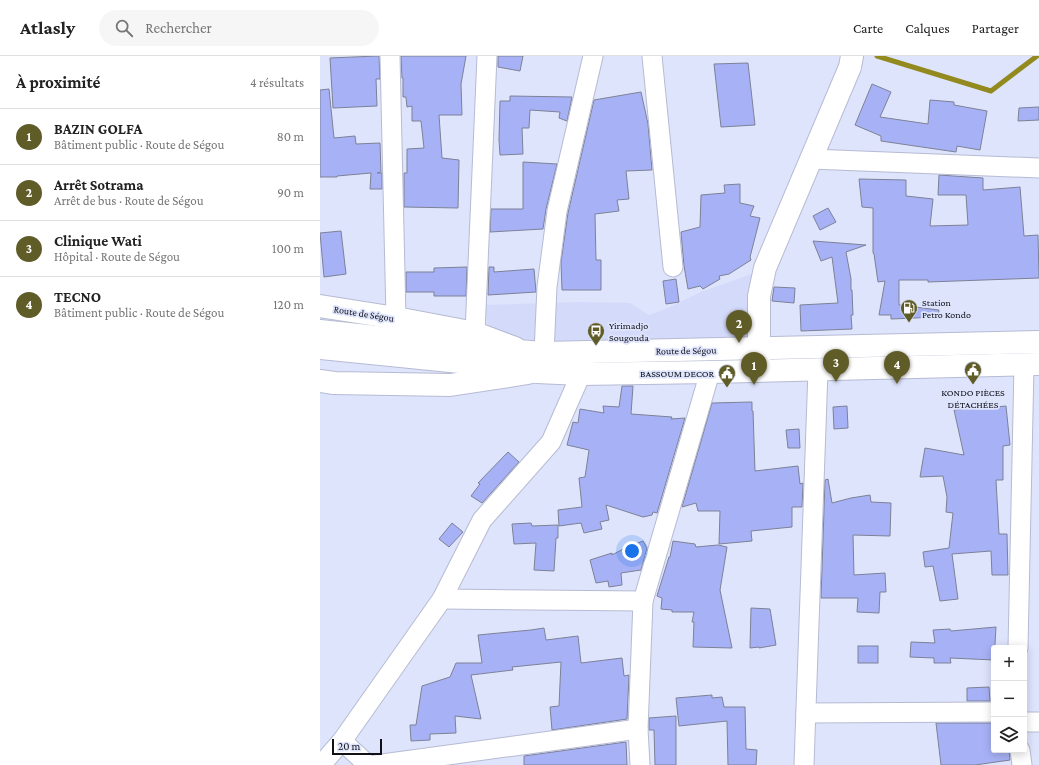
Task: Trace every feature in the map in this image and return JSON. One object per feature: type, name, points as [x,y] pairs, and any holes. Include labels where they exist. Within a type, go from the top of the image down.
[{"type":"main road","points":[[759,371],[759,296],[765,268],[851,61]]},
{"type":"main road","name":"Route de Ségou","points":[[320,306],[476,333],[535,359],[581,374],[1032,365]]},
{"type":"main road","name":"Route de Ségou","points":[[320,331],[490,357]]},
{"type":"main road","name":"Route de Ségou","points":[[320,348],[535,359],[760,349],[1039,342]]},
{"type":"main road","name":"Route de Ségou","points":[[320,381],[334,383],[450,384],[535,359]]},
{"type":"street","points":[[390,56],[396,318]]},
{"type":"street","points":[[476,333],[487,56]]},
{"type":"street","points":[[535,359],[558,211],[593,56]]},
{"type":"street","points":[[652,56],[674,267]]},
{"type":"street","points":[[811,159],[1039,168]]},
{"type":"street","points":[[1018,645],[1032,365]]},
{"type":"street","points":[[804,765],[818,370]]},
{"type":"street","points":[[640,765],[638,729],[643,601],[710,372]]},
{"type":"street","points":[[321,765],[342,741],[442,599],[482,520],[551,442],[581,374]]},
{"type":"street","points":[[442,599],[643,601]]},
{"type":"street","points":[[806,713],[991,712]]},
{"type":"street","points":[[1027,722],[1039,722]]},
{"type":"street","points":[[375,765],[638,729]]},
{"type":"street","points":[[342,741],[368,765]]},
{"type":"street","points":[[1020,753],[1022,765]]},
{"type":"shaded area","points":[[752,274],[755,303],[755,345],[610,344],[587,341],[490,346],[485,305],[579,302],[630,303],[649,315],[668,308],[701,292]]},
{"type":"building","points":[[379,56],[380,79],[376,79],[377,106],[333,108],[330,58]]},
{"type":"building","points":[[401,56],[466,56],[461,84],[462,115],[439,115],[442,158],[459,160],[458,208],[404,207],[404,173],[407,173],[407,149],[424,148],[421,121],[412,121],[412,106],[407,107],[406,97],[403,97]]},
{"type":"building","points":[[498,56],[523,56],[520,71],[498,67]]},
{"type":"building","points":[[748,63],[755,125],[721,127],[714,64]]},
{"type":"building","points":[[872,84],[891,92],[880,117],[928,124],[930,100],[954,102],[954,105],[987,111],[980,150],[957,146],[956,152],[881,141],[881,136],[855,125]]},
{"type":"building","points":[[329,89],[334,138],[355,136],[356,144],[380,143],[381,172],[377,173],[382,173],[382,189],[370,189],[371,173],[337,177],[320,177],[320,90]]},
{"type":"building","points":[[641,92],[648,124],[652,170],[626,171],[629,199],[617,200],[619,211],[595,214],[596,260],[601,260],[601,290],[562,290],[561,262],[568,213],[594,100]]},
{"type":"building","points":[[510,96],[572,97],[567,121],[559,118],[560,112],[530,110],[529,128],[522,128],[523,154],[500,155],[500,101],[510,101]]},
{"type":"building","points":[[1039,107],[1039,120],[1018,121],[1019,108]]},
{"type":"building","points":[[523,162],[557,164],[546,209],[543,229],[490,232],[491,209],[523,209]]},
{"type":"building","points":[[939,175],[983,178],[983,190],[1020,187],[1024,236],[1038,235],[1039,278],[928,282],[928,280],[899,280],[899,305],[939,310],[938,317],[891,319],[891,315],[879,315],[885,281],[878,282],[873,253],[873,208],[862,207],[859,179],[906,180],[906,196],[933,199],[930,226],[968,225],[966,195],[938,195]]},
{"type":"building","points":[[740,184],[740,203],[754,206],[750,216],[760,218],[750,257],[751,260],[729,274],[719,276],[720,279],[703,289],[700,286],[688,289],[681,232],[700,227],[701,195],[725,193],[724,185]]},
{"type":"building","points":[[828,208],[836,222],[820,230],[813,216]]},
{"type":"building","points":[[341,231],[346,274],[324,277],[320,233]]},
{"type":"building","points":[[813,241],[866,245],[846,252],[852,290],[852,329],[801,331],[800,305],[838,303],[832,257],[821,261]]},
{"type":"building","points":[[467,267],[466,296],[434,296],[434,292],[406,292],[406,272],[434,272],[434,268]]},
{"type":"building","points":[[489,267],[494,267],[494,272],[534,269],[536,292],[488,295]]},
{"type":"building","points":[[676,279],[679,302],[666,304],[663,281]]},
{"type":"building","points":[[774,287],[795,288],[794,303],[772,301]]},
{"type":"building","points":[[622,386],[633,386],[631,414],[672,417],[671,419],[685,418],[657,513],[653,512],[652,515],[643,517],[606,505],[609,520],[600,522],[602,529],[584,533],[581,523],[559,526],[558,510],[582,507],[579,478],[585,477],[589,450],[567,445],[573,422],[578,423],[580,409],[604,413],[603,406],[619,407]]},
{"type":"building","points":[[752,402],[755,471],[798,466],[800,484],[803,483],[802,507],[792,507],[792,527],[751,531],[752,541],[719,544],[720,511],[698,511],[696,503],[682,507],[712,403]]},
{"type":"building","points":[[847,406],[848,428],[834,429],[833,407]]},
{"type":"building","points":[[1006,406],[1010,445],[1003,446],[1003,480],[996,480],[999,534],[1007,534],[1008,575],[992,575],[991,551],[952,554],[958,599],[940,601],[933,566],[925,567],[923,552],[949,548],[953,513],[946,512],[947,497],[943,476],[920,477],[925,448],[964,455],[954,410]]},
{"type":"building","points":[[799,429],[800,448],[788,448],[786,430]]},
{"type":"building","points":[[508,452],[519,462],[482,503],[471,496],[480,484],[478,483]]},
{"type":"building","points":[[828,479],[832,503],[870,495],[871,502],[891,503],[890,536],[853,535],[854,575],[885,573],[886,592],[880,592],[879,613],[857,612],[858,598],[821,598],[825,480]]},
{"type":"building","points":[[452,523],[463,532],[449,547],[439,539]]},
{"type":"building","points":[[531,523],[532,526],[558,525],[554,571],[534,570],[536,543],[514,544],[512,524]]},
{"type":"building","points":[[643,541],[647,548],[641,570],[621,573],[622,585],[609,587],[608,581],[596,583],[590,560],[612,553],[612,555]]},
{"type":"building","points":[[673,541],[695,544],[696,547],[718,545],[727,547],[720,590],[732,648],[693,647],[694,622],[692,622],[694,612],[672,612],[672,610],[661,609],[662,598],[657,596],[670,557]]},
{"type":"building","points":[[751,608],[770,609],[776,645],[750,648]]},
{"type":"building","points":[[996,627],[995,645],[991,645],[991,660],[950,658],[951,663],[934,663],[934,658],[910,657],[911,642],[935,643],[933,630],[950,629],[951,631]]},
{"type":"building","points":[[544,628],[546,640],[578,636],[581,663],[622,658],[624,676],[629,675],[627,719],[552,730],[550,707],[559,706],[561,662],[512,667],[513,670],[471,675],[481,719],[455,716],[456,733],[430,734],[430,740],[411,741],[410,725],[416,725],[422,686],[450,677],[456,663],[482,663],[478,635]]},
{"type":"building","points":[[858,646],[878,646],[878,663],[858,663]]},
{"type":"building","points":[[989,687],[990,701],[967,701],[967,688]]},
{"type":"building","points":[[712,695],[712,698],[722,697],[724,707],[745,707],[746,749],[757,750],[756,765],[728,765],[727,721],[679,726],[676,698]]},
{"type":"building","points":[[676,716],[676,765],[655,765],[654,730],[649,730],[649,718]]},
{"type":"building","points":[[936,723],[991,723],[991,753],[1009,753],[1010,760],[975,765],[941,765]]},
{"type":"building","points":[[626,742],[627,765],[524,765],[524,756]]},
{"type":"waterway","points":[[877,56],[991,91],[1037,56]]},
{"type":"place","name":"Station Petro Kondo","points":[[909,323]]},
{"type":"place","name":"Arrêt Sotrama","points":[[739,343]]},
{"type":"place","name":"Yirimadjo Sougouda","points":[[596,346]]},
{"type":"place","name":"Clinique Wati","points":[[836,382]]},
{"type":"place","name":"TECNO","points":[[897,384]]},
{"type":"place","name":"BAZIN GOLFA","points":[[754,385]]},
{"type":"place","name":"KONDO PIÈCES DÉTACHÉES","points":[[973,385]]},
{"type":"place","name":"BASSOUM DECOR","points":[[727,388]]}]
